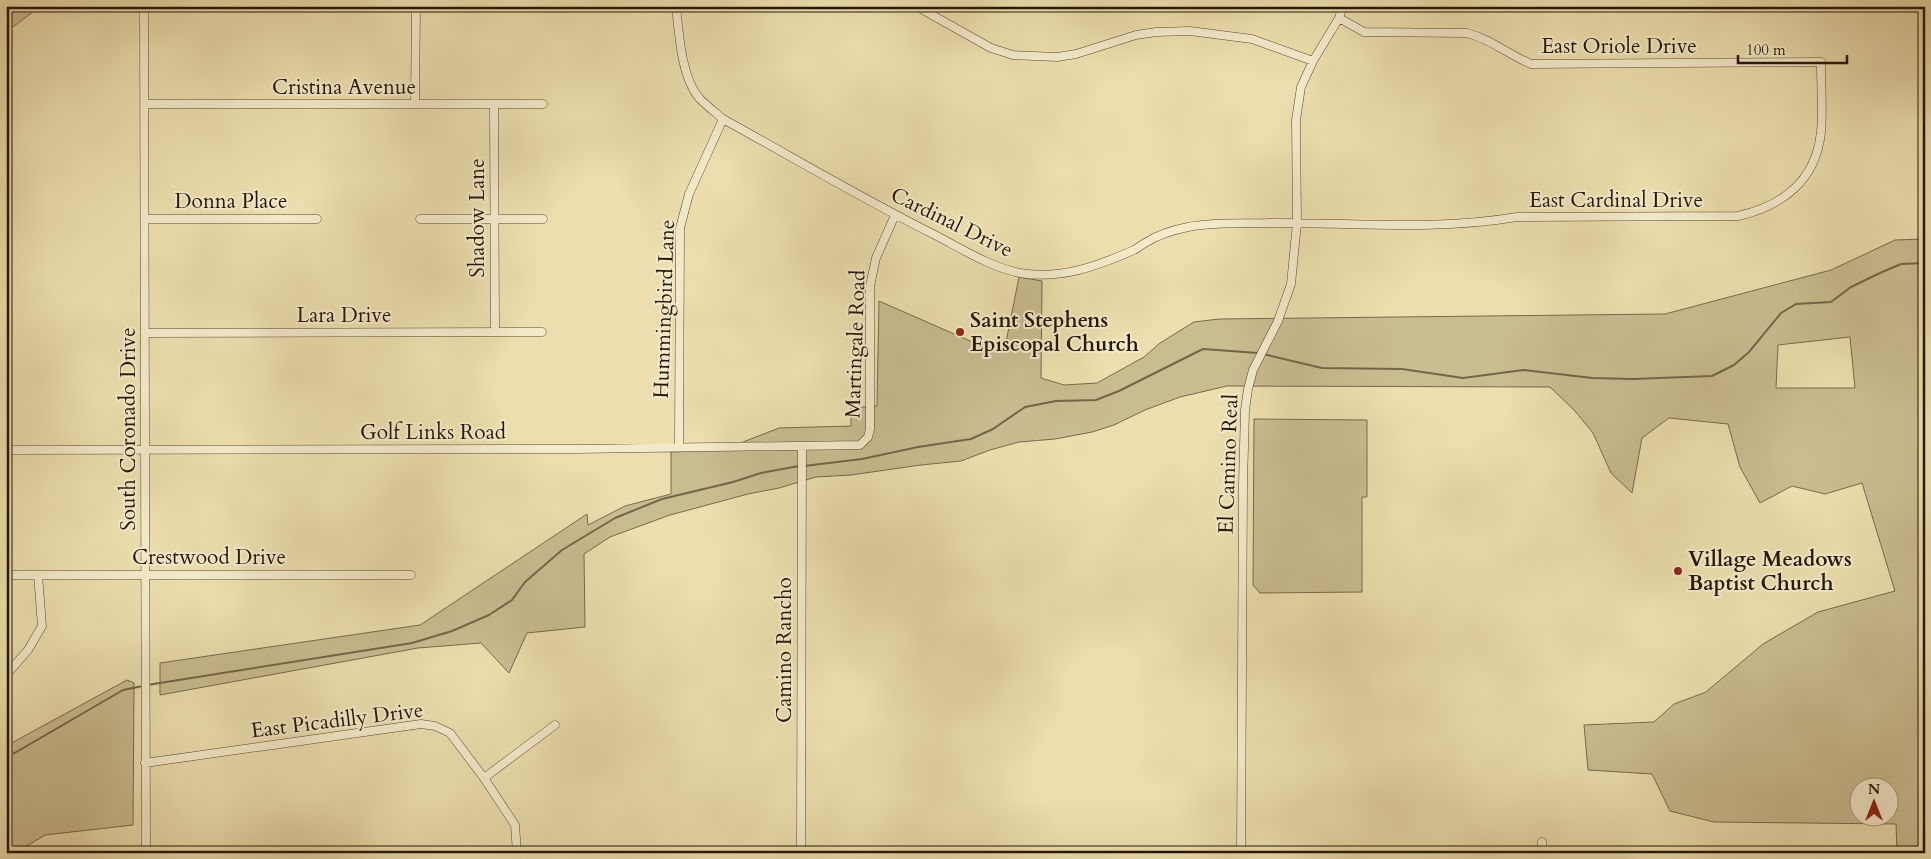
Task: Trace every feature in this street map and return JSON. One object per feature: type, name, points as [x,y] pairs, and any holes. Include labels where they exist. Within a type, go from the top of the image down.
[{"type":"street","name":"South Coronado Drive","points":[[144,6],[144,450],[146,575],[144,763],[146,853]]},
{"type":"street","points":[[415,104],[416,6]]},
{"type":"street","name":"Cardinal Drive","points":[[676,6],[682,51],[691,84],[699,98],[723,120],[895,215],[1004,269],[1022,273],[1044,274],[1082,270],[1137,249],[1161,235],[1189,226],[1297,223]]},
{"type":"street","points":[[916,6],[992,48],[1013,55],[1036,57],[1067,56],[1136,36],[1156,32],[1190,31],[1252,39],[1313,61]]},
{"type":"street","name":"El Camino Real","points":[[1241,853],[1245,419],[1248,389],[1253,370],[1278,321],[1292,284],[1297,223],[1296,120],[1301,88],[1313,61],[1339,18],[1343,6]]},
{"type":"street","name":"East Oriole Drive","points":[[1339,18],[1364,32],[1468,32],[1484,37],[1513,56],[1531,64],[1821,62]]},
{"type":"street","name":"East Cardinal Drive","points":[[1297,223],[1448,225],[1518,218],[1738,216],[1759,211],[1780,201],[1793,191],[1805,177],[1814,161],[1821,131],[1821,62]]},
{"type":"street","name":"Cristina Avenue","points":[[145,104],[543,104]]},
{"type":"street","name":"Shadow Lane","points":[[494,104],[495,332]]},
{"type":"street","name":"Hummingbird Lane","points":[[679,448],[680,228],[689,194],[723,120]]},
{"type":"street","name":"Martingale Road","points":[[860,445],[868,437],[870,429],[870,286],[876,258],[895,215]]},
{"type":"street","name":"Donna Place","points":[[145,219],[317,219]]},
{"type":"street","points":[[420,219],[543,219]]},
{"type":"street","name":"Lara Drive","points":[[145,333],[542,332]]},
{"type":"street","name":"Golf Links Road","points":[[6,450],[679,448],[860,445]]},
{"type":"street","name":"Camino Rancho","points":[[801,853],[802,447]]},
{"type":"street","name":"Crestwood Drive","points":[[6,575],[411,574]]},
{"type":"street","points":[[6,675],[28,650],[42,626],[38,575]]},
{"type":"street","name":"East Picadilly Drive","points":[[144,763],[421,724],[435,726],[450,733],[484,778],[515,825],[516,853]]},
{"type":"street","points":[[484,778],[555,725]]},
{"type":"street","points":[[1542,842],[1542,853]]},
{"type":"shaded area","points":[[6,6],[41,6],[6,32]]},
{"type":"shaded area","points":[[1925,239],[1925,853],[1897,853],[1898,776],[1848,776],[1848,823],[1714,822],[1670,811],[1652,774],[1588,770],[1584,725],[1654,722],[1674,704],[1706,692],[1763,644],[1818,612],[1895,591],[1862,483],[1825,494],[1792,486],[1760,503],[1740,467],[1728,424],[1669,418],[1642,438],[1632,493],[1611,473],[1593,433],[1575,411],[1550,387],[1227,386],[1180,397],[1145,410],[1114,425],[1092,432],[1055,439],[1019,442],[961,461],[851,475],[816,477],[670,515],[610,537],[584,554],[585,627],[527,633],[509,673],[481,643],[418,648],[160,695],[160,663],[420,625],[587,514],[588,525],[625,506],[671,494],[671,452],[738,444],[779,428],[851,426],[851,408],[877,406],[879,301],[977,344],[1006,342],[1019,277],[1042,281],[1041,378],[1064,385],[1097,383],[1144,357],[1160,343],[1194,322],[1219,319],[1665,314],[1831,270],[1895,240]],"holes":[[[1850,337],[1855,388],[1776,388],[1778,345]]]},
{"type":"shaded area","points":[[1254,419],[1367,420],[1367,497],[1362,497],[1362,592],[1260,593],[1253,585]]},
{"type":"shaded area","points":[[127,680],[134,683],[133,825],[45,835],[15,853],[6,853],[6,746]]},
{"type":"waterway","points":[[1263,354],[1322,368],[1402,369],[1463,378],[1523,370],[1592,378],[1633,379],[1712,376],[1734,365],[1749,352],[1781,313],[1796,304],[1831,302],[1851,287],[1901,264],[1925,263]]},
{"type":"waterway","points":[[804,466],[862,459],[918,447],[971,439],[993,429],[1025,407],[1056,401],[1096,400],[1119,391],[1203,349],[1258,353]]},
{"type":"waterway","points":[[147,685],[412,643],[452,631],[489,615],[512,600],[525,582],[562,550],[615,518],[662,499],[733,482],[761,473],[799,466]]},
{"type":"waterway","points":[[6,758],[123,690],[143,686]]},
{"type":"place","name":"Saint Stephens Episcopal Church","points":[[960,332]]},
{"type":"place","name":"Village Meadows Baptist Church","points":[[1678,571]]}]
